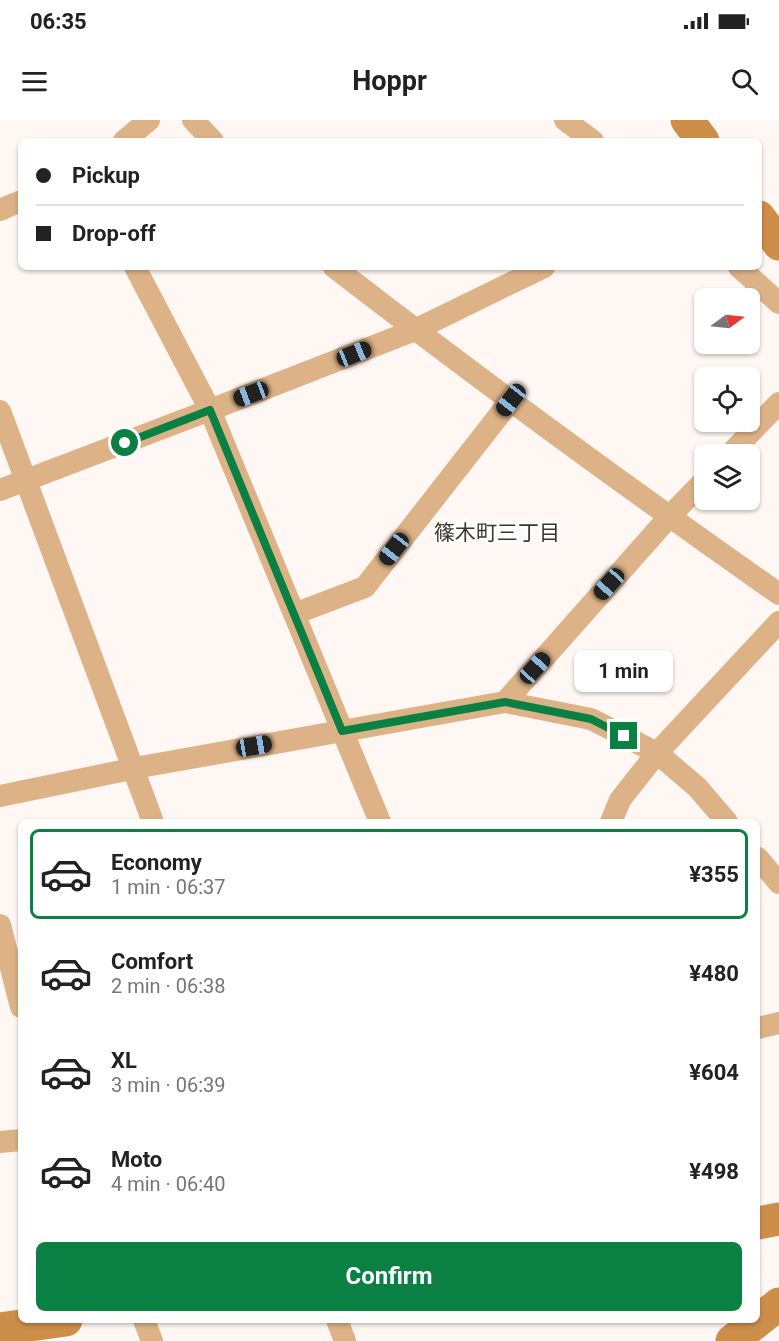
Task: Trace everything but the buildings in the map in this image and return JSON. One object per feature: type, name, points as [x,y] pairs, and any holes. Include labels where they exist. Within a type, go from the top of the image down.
[{"type":"street","points":[[128,138],[149,120]]},
{"type":"street","points":[[193,120],[210,138]]},
{"type":"street","points":[[565,120],[589,138]]},
{"type":"street","points":[[687,120],[701,138]]},
{"type":"street","points":[[0,210],[18,202]]},
{"type":"street","points":[[762,221],[779,244]]},
{"type":"street","points":[[137,270],[210,410],[379,819]]},
{"type":"street","points":[[338,270],[415,330],[669,517],[779,594]]},
{"type":"street","points":[[0,490],[415,330],[538,270]]},
{"type":"street","points":[[742,270],[779,303]]},
{"type":"street","points":[[294,614],[365,587],[511,400]]},
{"type":"street","points":[[739,444],[779,403]]},
{"type":"street","points":[[0,411],[152,819]]},
{"type":"street","points":[[505,702],[694,491]]},
{"type":"street","points":[[612,819],[620,800],[657,753],[779,622]]},
{"type":"street","points":[[0,796],[133,768],[505,702],[591,719],[657,753],[697,787],[724,819]]},
{"type":"street","points":[[760,860],[779,883]]},
{"type":"street","points":[[0,925],[18,995]]},
{"type":"street","points":[[760,1028],[779,1023]]},
{"type":"street","points":[[0,1142],[18,1140]]},
{"type":"street","points":[[760,1223],[779,1219]]},
{"type":"street","points":[[760,1318],[779,1304]]},
{"type":"street","points":[[0,1329],[44,1323]]},
{"type":"street","points":[[145,1323],[152,1341]]},
{"type":"street","points":[[338,1323],[345,1341]]},
{"type":"street","points":[[741,1333],[754,1323]]},
{"type":"district","name":"篠木町三丁目","points":[[497,533]]},
{"type":"route","points":[[125,443],[210,410],[342,731],[442,711],[505,702],[591,719],[624,736]]}]
